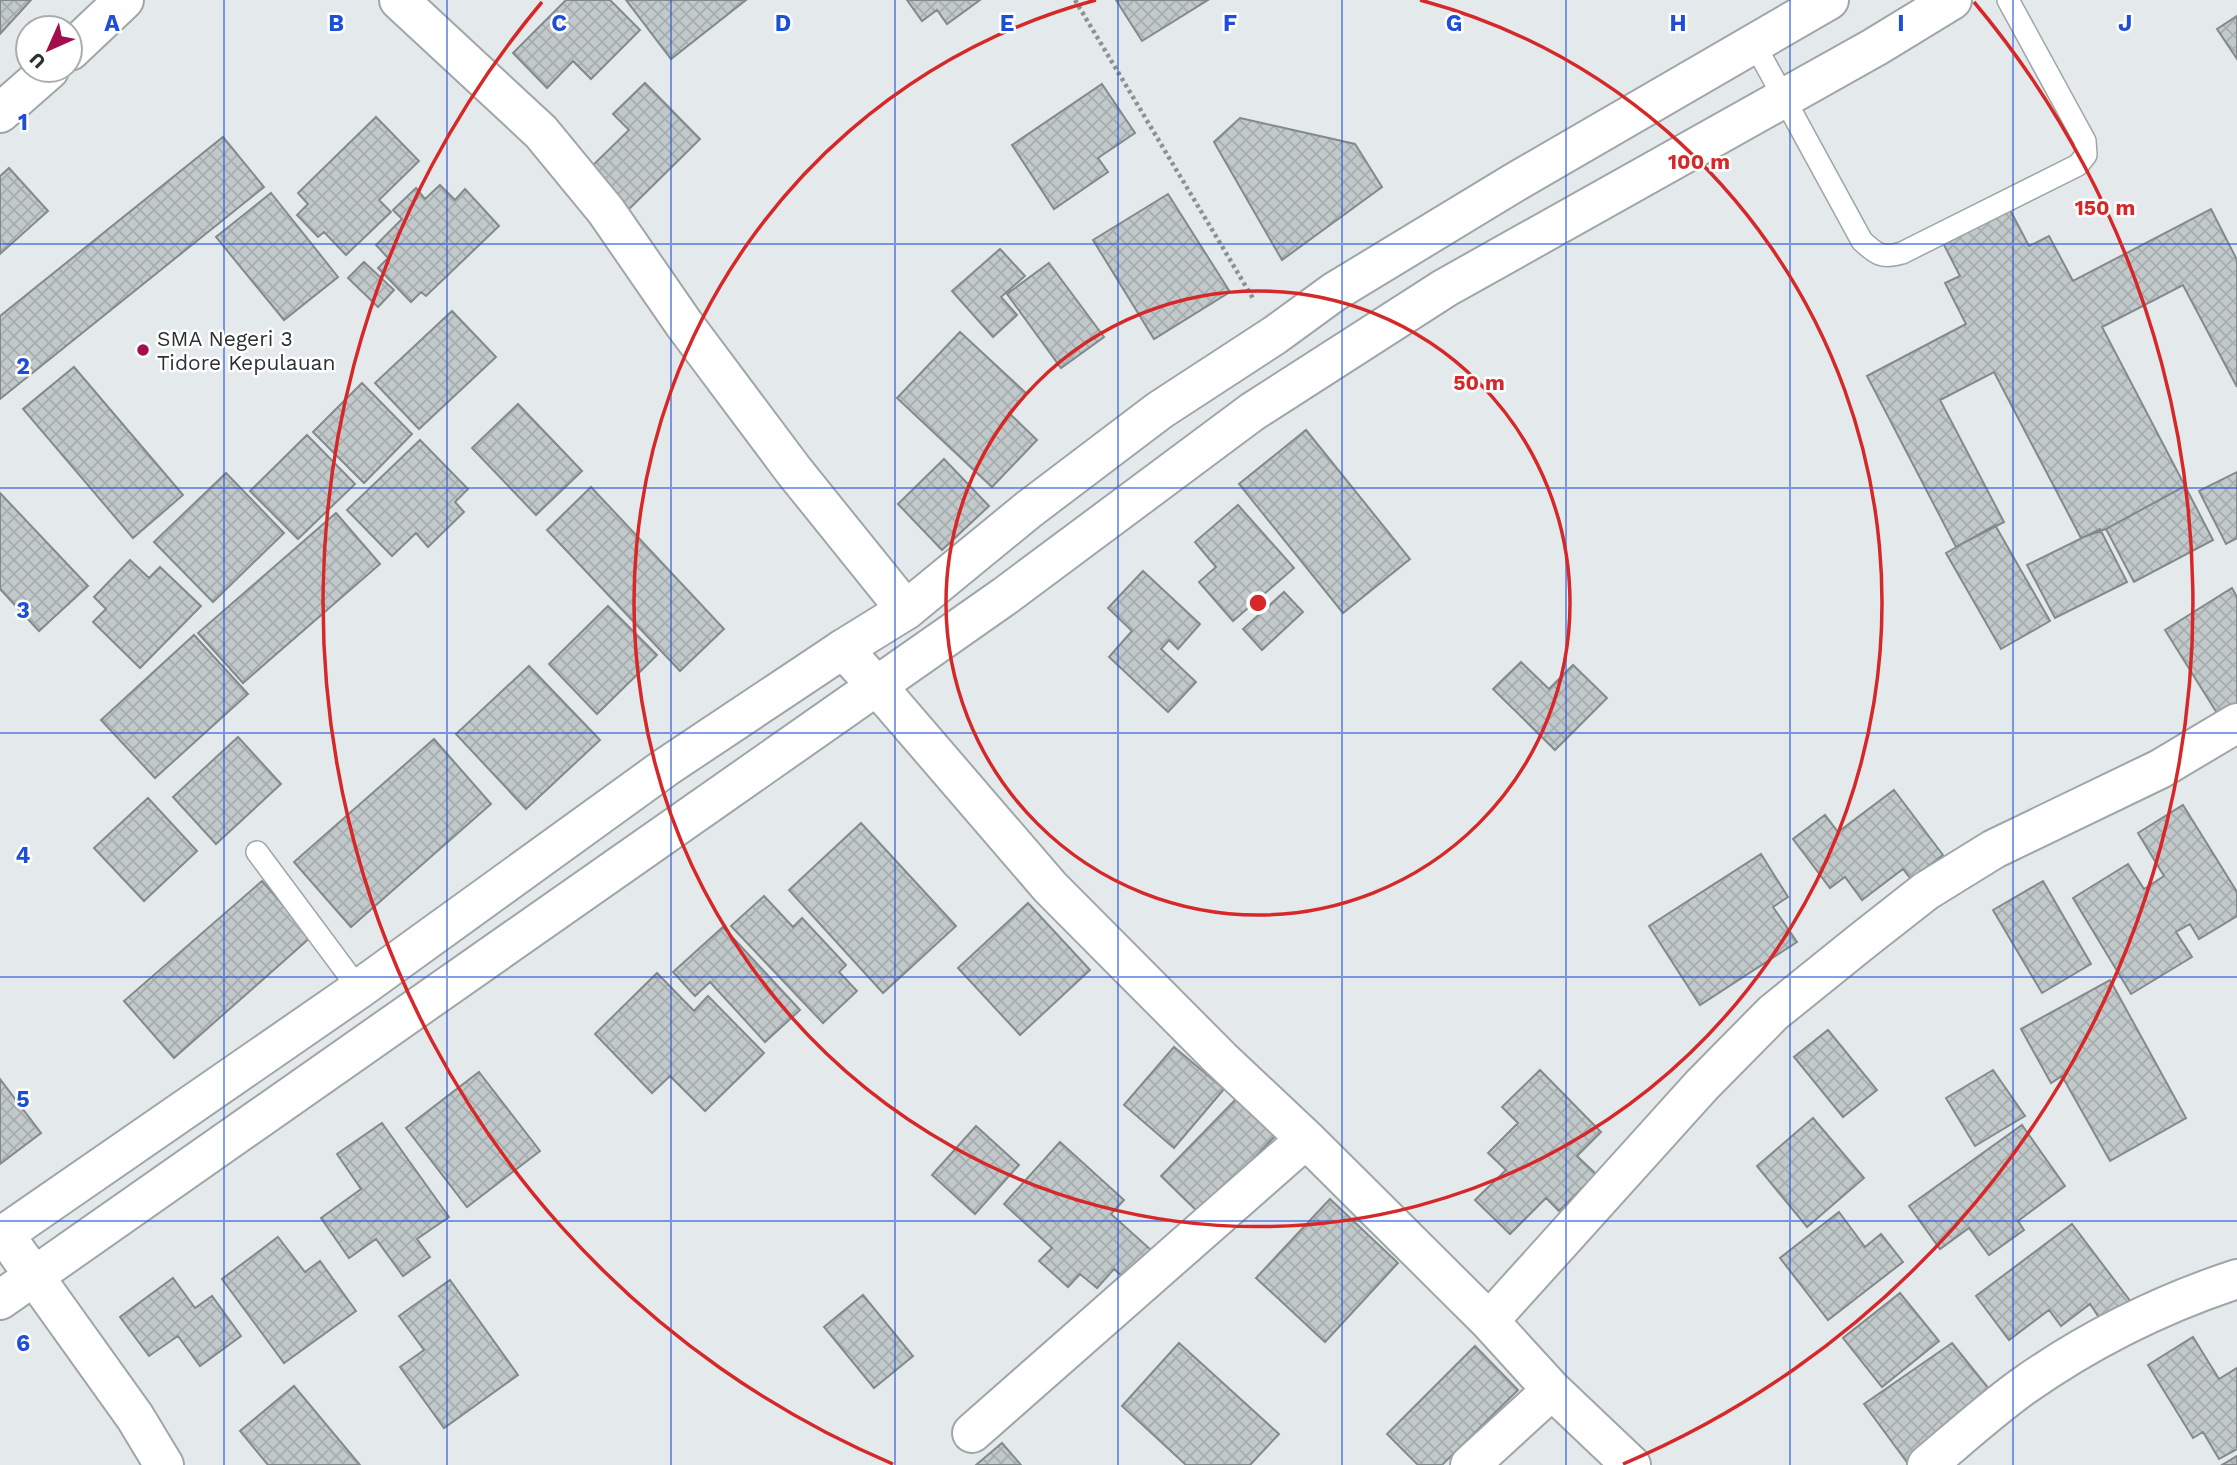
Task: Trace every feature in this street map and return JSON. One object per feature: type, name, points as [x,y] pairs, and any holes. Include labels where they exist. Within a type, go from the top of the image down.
[{"type":"street","points":[[84,38],[124,0]]},
{"type":"street","points":[[399,0],[541,132],[606,211],[684,324],[794,471],[906,610]]},
{"type":"street","points":[[164,1465],[135,1417],[2,1236],[359,989],[666,767],[842,649],[906,610],[1028,510],[1160,410],[1275,335],[1334,292],[1829,0]]},
{"type":"street","points":[[0,1300],[1005,596],[1286,390],[1445,288],[1875,47],[1952,0]]},
{"type":"street","points":[[0,113],[32,84]]},
{"type":"street","points":[[842,649],[1050,887],[1489,1321],[1552,1390],[1631,1465]]},
{"type":"street","points":[[1489,1321],[1702,1085],[1773,1013],[1861,942],[1926,891],[1994,849],[2160,769],[2237,723]]},
{"type":"street","points":[[972,1433],[1306,1139]]},
{"type":"street","points":[[1927,1465],[2023,1386],[2081,1349],[2168,1305],[2237,1279]]},
{"type":"street","points":[[1470,1465],[1552,1390]]},
{"type":"lane","points":[[1755,45],[1861,241],[1874,252],[1888,257],[1902,253],[2078,166],[2086,155],[2085,141],[2008,0]]},
{"type":"lane","points":[[257,852],[359,989]]},
{"type":"path","points":[[1075,0],[1275,335]]},
{"type":"building","points":[[0,0],[31,0],[18,14],[14,14],[14,19],[0,34]]},
{"type":"building","points":[[566,0],[610,0],[640,30],[591,79],[573,61],[547,88],[513,53]]},
{"type":"building","points":[[626,0],[746,0],[671,59]]},
{"type":"building","points":[[907,0],[980,0],[947,24],[937,10],[922,21]]},
{"type":"building","points":[[1116,0],[1208,0],[1142,41]]},
{"type":"building","points":[[2237,16],[2237,59],[2217,29]]},
{"type":"building","points":[[645,83],[700,139],[626,212],[587,171],[629,130],[613,114]]},
{"type":"building","points":[[1102,84],[1135,133],[1098,158],[1108,172],[1054,209],[1012,145]]},
{"type":"building","points":[[376,117],[419,161],[379,200],[391,212],[346,255],[324,232],[318,237],[297,215],[308,204],[298,193]]},
{"type":"building","points":[[1240,118],[1355,144],[1382,187],[1282,260],[1214,142]]},
{"type":"building","points":[[223,137],[264,187],[0,399],[0,316]]},
{"type":"building","points":[[9,168],[48,211],[0,254],[0,176]]},
{"type":"building","points":[[440,185],[455,200],[465,189],[499,226],[426,296],[421,292],[411,302],[378,268],[388,258],[376,245],[402,219],[393,210],[416,188],[425,199]]},
{"type":"building","points":[[271,193],[338,277],[284,320],[216,237]]},
{"type":"building","points":[[1168,194],[1230,292],[1154,339],[1093,240]]},
{"type":"building","points":[[2008,206],[2029,246],[2049,236],[2073,281],[2211,209],[2237,260],[2237,387],[2183,285],[2102,327],[2185,486],[2106,529],[2081,538],[1994,372],[1940,400],[2004,522],[1956,547],[1867,376],[1966,324],[1945,283],[1960,276],[1942,241]]},
{"type":"building","points":[[1000,249],[1025,276],[1001,297],[1017,315],[993,337],[952,291]]},
{"type":"building","points":[[364,262],[394,290],[378,307],[348,278]]},
{"type":"building","points":[[1049,263],[1104,337],[1061,368],[1007,294]]},
{"type":"building","points":[[452,311],[496,357],[419,429],[375,383]]},
{"type":"building","points":[[960,332],[1027,394],[1009,413],[1037,440],[992,487],[897,398]]},
{"type":"building","points":[[74,367],[183,495],[133,538],[23,409]]},
{"type":"building","points":[[362,383],[412,434],[364,483],[313,432]]},
{"type":"building","points":[[518,404],[582,471],[536,515],[472,448]]},
{"type":"building","points":[[1306,430],[1410,559],[1343,613],[1239,484]]},
{"type":"building","points":[[307,435],[355,484],[298,539],[250,491]]},
{"type":"building","points":[[420,440],[468,489],[455,502],[464,512],[428,547],[416,533],[392,556],[347,510]]},
{"type":"building","points":[[944,459],[989,506],[942,550],[898,504]]},
{"type":"building","points":[[2237,472],[2237,538],[2226,544],[2199,491]]},
{"type":"building","points":[[226,473],[284,533],[213,602],[154,542]]},
{"type":"building","points":[[2185,486],[2213,540],[2134,582],[2106,529]]},
{"type":"building","points":[[591,487],[724,629],[680,671],[547,530]]},
{"type":"building","points":[[0,493],[88,586],[39,631],[0,589]]},
{"type":"building","points":[[1238,505],[1294,568],[1233,621],[1199,582],[1216,567],[1195,542]]},
{"type":"building","points":[[336,513],[380,564],[243,683],[198,633]]},
{"type":"building","points":[[1995,525],[2050,621],[2001,649],[1946,553]]},
{"type":"building","points":[[2100,529],[2127,582],[2055,618],[2027,565]]},
{"type":"building","points":[[130,560],[149,578],[160,567],[201,606],[140,668],[93,622],[106,609],[94,597]]},
{"type":"building","points":[[1143,571],[1200,624],[1178,649],[1169,640],[1161,649],[1196,682],[1168,712],[1109,657],[1132,631],[1108,608]]},
{"type":"building","points":[[2232,588],[2237,597],[2237,708],[2220,718],[2165,630]]},
{"type":"building","points":[[1284,592],[1303,612],[1262,650],[1243,629]]},
{"type":"building","points":[[608,606],[657,655],[597,714],[549,664]]},
{"type":"building","points":[[194,635],[248,694],[155,778],[101,720]]},
{"type":"building","points":[[1521,662],[1549,689],[1573,665],[1607,698],[1555,750],[1493,689]]},
{"type":"building","points":[[529,666],[600,740],[526,809],[456,734]]},
{"type":"building","points":[[238,737],[281,784],[216,844],[173,797]]},
{"type":"building","points":[[434,739],[491,804],[351,927],[294,862]]},
{"type":"building","points":[[1894,790],[1943,855],[1911,879],[1903,869],[1862,900],[1845,877],[1830,888],[1793,839],[1825,815],[1838,832]]},
{"type":"building","points":[[148,798],[197,851],[144,901],[94,848]]},
{"type":"building","points":[[2183,805],[2237,892],[2237,916],[2199,939],[2190,924],[2176,932],[2192,957],[2131,994],[2073,898],[2128,864],[2144,889],[2164,876],[2138,833]]},
{"type":"building","points":[[861,823],[956,926],[883,993],[789,890]]},
{"type":"building","points":[[1761,854],[1788,897],[1773,907],[1797,942],[1700,1005],[1649,926]]},
{"type":"building","points":[[262,881],[311,937],[174,1058],[124,1001]]},
{"type":"building","points":[[2043,881],[2091,964],[2042,993],[1993,910]]},
{"type":"building","points":[[764,896],[793,927],[802,918],[846,965],[839,972],[857,991],[823,1023],[731,926]]},
{"type":"building","points":[[1028,903],[1090,970],[1020,1035],[958,968]]},
{"type":"building","points":[[723,927],[800,1010],[765,1042],[710,982],[695,996],[673,972]]},
{"type":"building","points":[[657,973],[694,1011],[708,996],[764,1053],[705,1111],[670,1076],[652,1093],[595,1034]]},
{"type":"building","points":[[2110,980],[2186,1118],[2110,1161],[2062,1076],[2051,1083],[2021,1029]]},
{"type":"building","points":[[1828,1030],[1877,1090],[1843,1117],[1794,1057]]},
{"type":"building","points":[[1174,1047],[1224,1089],[1174,1148],[1124,1105]]},
{"type":"building","points":[[1540,1070],[1601,1132],[1577,1156],[1596,1174],[1559,1211],[1546,1198],[1510,1234],[1475,1200],[1506,1170],[1488,1153],[1518,1123],[1502,1107]]},
{"type":"building","points":[[1993,1070],[2025,1116],[1975,1146],[1946,1098]]},
{"type":"building","points":[[479,1072],[540,1151],[467,1207],[406,1128]]},
{"type":"building","points":[[0,1079],[41,1133],[0,1164]]},
{"type":"building","points":[[1240,1095],[1278,1133],[1200,1214],[1161,1176]]},
{"type":"building","points":[[1813,1118],[1864,1178],[1807,1227],[1757,1166]]},
{"type":"building","points":[[382,1123],[449,1217],[417,1239],[430,1257],[403,1276],[376,1239],[349,1258],[321,1218],[361,1189],[337,1154]]},
{"type":"building","points":[[2022,1125],[2065,1186],[2018,1221],[2024,1230],[1989,1255],[1969,1228],[1940,1249],[1909,1206]]},
{"type":"building","points":[[976,1126],[1019,1165],[975,1214],[932,1175]]},
{"type":"building","points":[[1060,1142],[1124,1200],[1111,1214],[1151,1250],[1124,1278],[1114,1269],[1097,1288],[1080,1274],[1068,1287],[1039,1261],[1052,1248],[1004,1204]]},
{"type":"building","points":[[1330,1199],[1398,1263],[1325,1342],[1256,1278]]},
{"type":"building","points":[[1839,1212],[1865,1247],[1881,1234],[1903,1262],[1828,1320],[1780,1258]]},
{"type":"building","points":[[2072,1224],[2131,1302],[2102,1322],[2090,1304],[2061,1326],[2049,1310],[2009,1340],[1976,1296]]},
{"type":"building","points":[[278,1237],[305,1272],[320,1261],[356,1311],[284,1363],[222,1279]]},
{"type":"building","points":[[173,1278],[195,1308],[212,1296],[241,1336],[200,1366],[178,1336],[149,1356],[120,1317]]},
{"type":"building","points":[[450,1280],[518,1375],[444,1428],[400,1367],[424,1350],[399,1316]]},
{"type":"building","points":[[1900,1293],[1939,1341],[1882,1387],[1843,1338]]},
{"type":"building","points":[[863,1295],[913,1356],[874,1388],[824,1327]]},
{"type":"building","points":[[2193,1337],[2219,1379],[2237,1368],[2237,1449],[2219,1459],[2203,1432],[2193,1438],[2148,1365]]},
{"type":"building","points":[[1179,1343],[1279,1434],[1250,1465],[1186,1465],[1122,1406]]},
{"type":"building","points":[[1952,1343],[1989,1389],[1909,1465],[1864,1404]]},
{"type":"building","points":[[1475,1346],[1518,1390],[1442,1465],[1418,1465],[1387,1434]]},
{"type":"building","points":[[294,1386],[360,1465],[268,1465],[240,1431]]},
{"type":"building","points":[[1002,1443],[1021,1465],[976,1465]]},
{"type":"building","points":[[2237,1456],[2237,1465],[2222,1465]]},
{"type":"place","name":"SMA Negeri 3 Tidore Kepulauan","points":[[143,350]]}]
